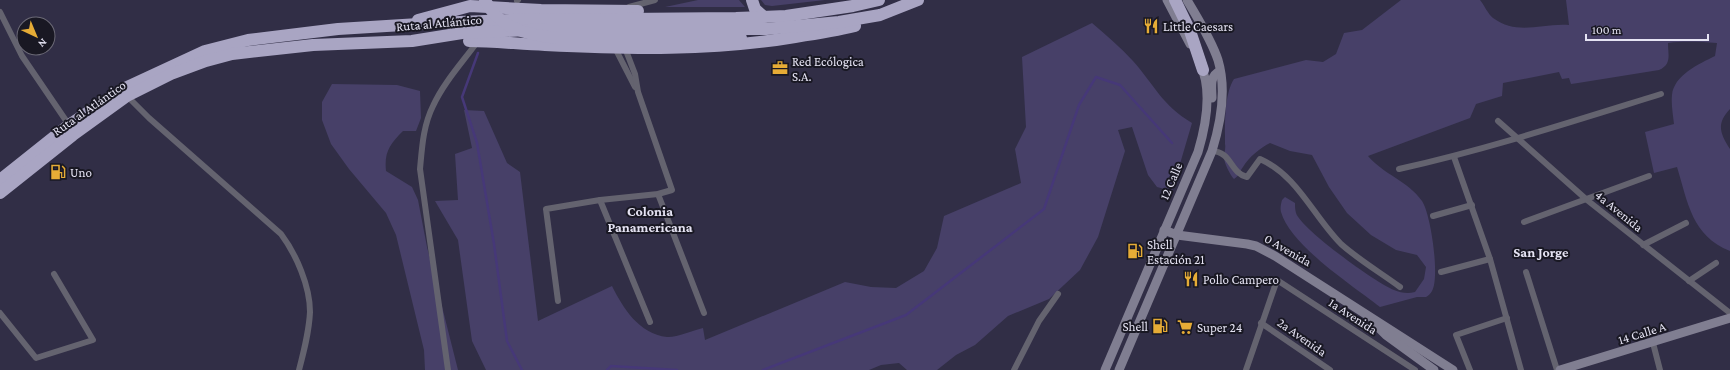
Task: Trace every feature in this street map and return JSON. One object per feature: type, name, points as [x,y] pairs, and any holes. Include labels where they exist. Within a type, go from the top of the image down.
[{"type":"highway","points":[[485,0],[493,13],[510,27],[537,36],[564,38],[741,38],[762,42]]},
{"type":"highway","name":"Ruta al Atlántico","points":[[0,180],[69,125],[123,89],[205,51],[248,40],[338,29],[510,20],[764,17],[808,14],[879,0]]},
{"type":"highway","name":"Ruta al Atlántico","points":[[0,192],[77,132],[127,96],[171,74],[206,61],[232,54],[313,45],[412,41],[462,33],[550,29],[766,29],[840,22],[880,15],[918,0]]},
{"type":"highway","points":[[1175,0],[1192,37],[1203,70]]},
{"type":"highway","points":[[751,1],[759,14],[764,17]]},
{"type":"highway","points":[[392,26],[450,10],[470,6],[490,6],[498,4],[715,13],[736,18]]},
{"type":"highway","points":[[412,41],[476,41],[545,45],[686,48],[762,42],[841,30],[880,15]]},
{"type":"highway","points":[[232,54],[282,43],[417,33],[440,28]]},
{"type":"main road","name":"12 Calle","points":[[1105,370],[1198,152],[1206,119],[1206,90],[1203,70],[1167,0]]},
{"type":"main road","name":"12 Calle","points":[[1119,370],[1212,151],[1221,116],[1222,89],[1220,72],[1211,45],[1187,0]]},
{"type":"main road","points":[[1206,119],[1211,105],[1212,80],[1214,76],[1220,72]]},
{"type":"main road","name":"0 Avenida","points":[[1164,230],[1177,235],[1256,246],[1275,256],[1453,370]]},
{"type":"main road","name":"0 Avenida","points":[[1366,314],[1386,335],[1434,370]]},
{"type":"main road","name":"14 Calle A","points":[[1559,370],[1653,343],[1730,318]]},
{"type":"street","points":[[450,10],[464,0]]},
{"type":"street","points":[[615,10],[655,0]]},
{"type":"street","points":[[0,12],[22,56],[69,125]]},
{"type":"street","points":[[448,370],[420,169],[423,137],[433,106],[451,77],[475,45]]},
{"type":"street","points":[[620,47],[628,76],[638,92]]},
{"type":"street","points":[[558,300],[545,213],[546,209],[600,200],[658,194],[670,191],[672,188],[638,92],[634,74],[620,47]]},
{"type":"street","points":[[1399,169],[1454,157],[1661,94]]},
{"type":"street","points":[[127,96],[149,118],[281,234],[291,248],[302,273],[310,310],[306,341],[299,370]]},
{"type":"street","name":"4a Avenida","points":[[1498,121],[1588,200],[1730,313]]},
{"type":"street","points":[[1212,151],[1224,154],[1238,173],[1243,176],[1247,177],[1260,159],[1280,170],[1306,197],[1316,216],[1342,244],[1400,287]]},
{"type":"street","points":[[1454,157],[1490,259],[1521,370]]},
{"type":"street","points":[[1524,222],[1588,200],[1649,176]]},
{"type":"street","points":[[658,194],[704,313]]},
{"type":"street","points":[[600,200],[650,322]]},
{"type":"street","points":[[1433,216],[1472,205]]},
{"type":"street","points":[[1643,245],[1686,223]]},
{"type":"street","points":[[1441,272],[1490,259]]},
{"type":"street","points":[[1688,281],[1716,263]]},
{"type":"street","points":[[1526,272],[1559,370]]},
{"type":"street","points":[[0,313],[36,358],[93,340],[54,274]]},
{"type":"street","name":"1a Avenida","points":[[1261,323],[1275,282],[1279,281],[1415,370]]},
{"type":"street","points":[[1014,370],[1039,321],[1058,294]]},
{"type":"street","points":[[1470,370],[1456,335],[1506,318]]},
{"type":"street","points":[[1248,369],[1261,323]]},
{"type":"street","name":"2a Avenida","points":[[1261,323],[1330,370]]},
{"type":"street","points":[[1653,343],[1660,370]]},
{"type":"shaded area","points":[[698,0],[739,0],[745,7],[665,7]]},
{"type":"shaded area","points":[[761,0],[825,0],[772,6],[765,5]]},
{"type":"shaded area","points":[[1401,0],[1480,0],[1493,18],[1511,26],[1530,28],[1569,25],[1566,0],[1730,0],[1730,109],[1723,119],[1721,129],[1730,149],[1730,251],[1717,245],[1707,237],[1699,227],[1693,217],[1677,167],[1654,173],[1645,132],[1674,124],[1672,95],[1677,82],[1688,71],[1715,56],[1717,43],[1674,42],[1668,43],[1668,62],[1659,70],[1571,84],[1569,78],[1562,79],[1559,72],[1503,83],[1502,96],[1476,104],[1470,118],[1368,156],[1381,168],[1410,188],[1422,201],[1431,232],[1435,260],[1434,284],[1432,292],[1426,297],[1417,297],[1380,307],[1339,276],[1309,251],[1287,225],[1281,212],[1282,200],[1285,197],[1295,203],[1296,213],[1301,221],[1324,243],[1356,267],[1394,290],[1404,293],[1415,292],[1424,279],[1426,267],[1417,255],[1396,250],[1371,235],[1347,213],[1329,187],[1312,155],[1290,151],[1270,143],[1259,150],[1245,163],[1234,179],[1228,169],[1224,157],[1228,93],[1234,79],[1306,60],[1323,62],[1336,54],[1344,33],[1362,30]]},
{"type":"shaded area","points":[[1092,23],[1133,61],[1173,109],[1192,123],[1172,191],[1157,187],[1148,175],[1132,127],[1118,130],[1125,151],[1098,237],[1080,270],[1049,299],[1008,316],[975,345],[956,355],[937,370],[907,370],[899,363],[881,365],[869,370],[486,370],[472,341],[458,240],[435,201],[458,200],[455,154],[472,148],[464,110],[484,111],[507,163],[520,172],[538,321],[612,286],[621,303],[633,319],[648,331],[657,335],[670,337],[703,328],[705,340],[845,282],[871,287],[896,288],[924,271],[937,248],[944,216],[1021,183],[1015,149],[1026,127],[1022,57]]},
{"type":"shaded area","points":[[332,84],[397,85],[420,91],[421,118],[416,131],[403,131],[391,144],[387,153],[386,171],[412,187],[418,200],[427,247],[458,370],[425,370],[424,350],[396,235],[386,213],[349,169],[331,144],[322,120],[322,102]]},
{"type":"waterway","points":[[478,53],[462,97],[477,143],[494,244],[507,341],[522,370]]},
{"type":"waterway","points":[[763,370],[906,315],[1044,209],[1079,105],[1096,77],[1120,85],[1172,143]]},
{"type":"waterway","points":[[607,370],[611,366],[677,370]]},
{"type":"place","name":"Little Caesars","points":[[1151,26]]},
{"type":"place","name":"Red Ecólogica S.A.","points":[[780,68]]},
{"type":"place","name":"Uno","points":[[58,172]]},
{"type":"place","name":"Shell Estación 21","points":[[1135,251]]},
{"type":"place","name":"Pollo Campero","points":[[1191,279]]},
{"type":"place","name":"Shell","points":[[1160,326]]},
{"type":"place","name":"Super 24","points":[[1185,327]]},
{"type":"district","name":"Colonia Panamericana","points":[[650,220]]},
{"type":"district","name":"San Jorge","points":[[1541,252]]}]
